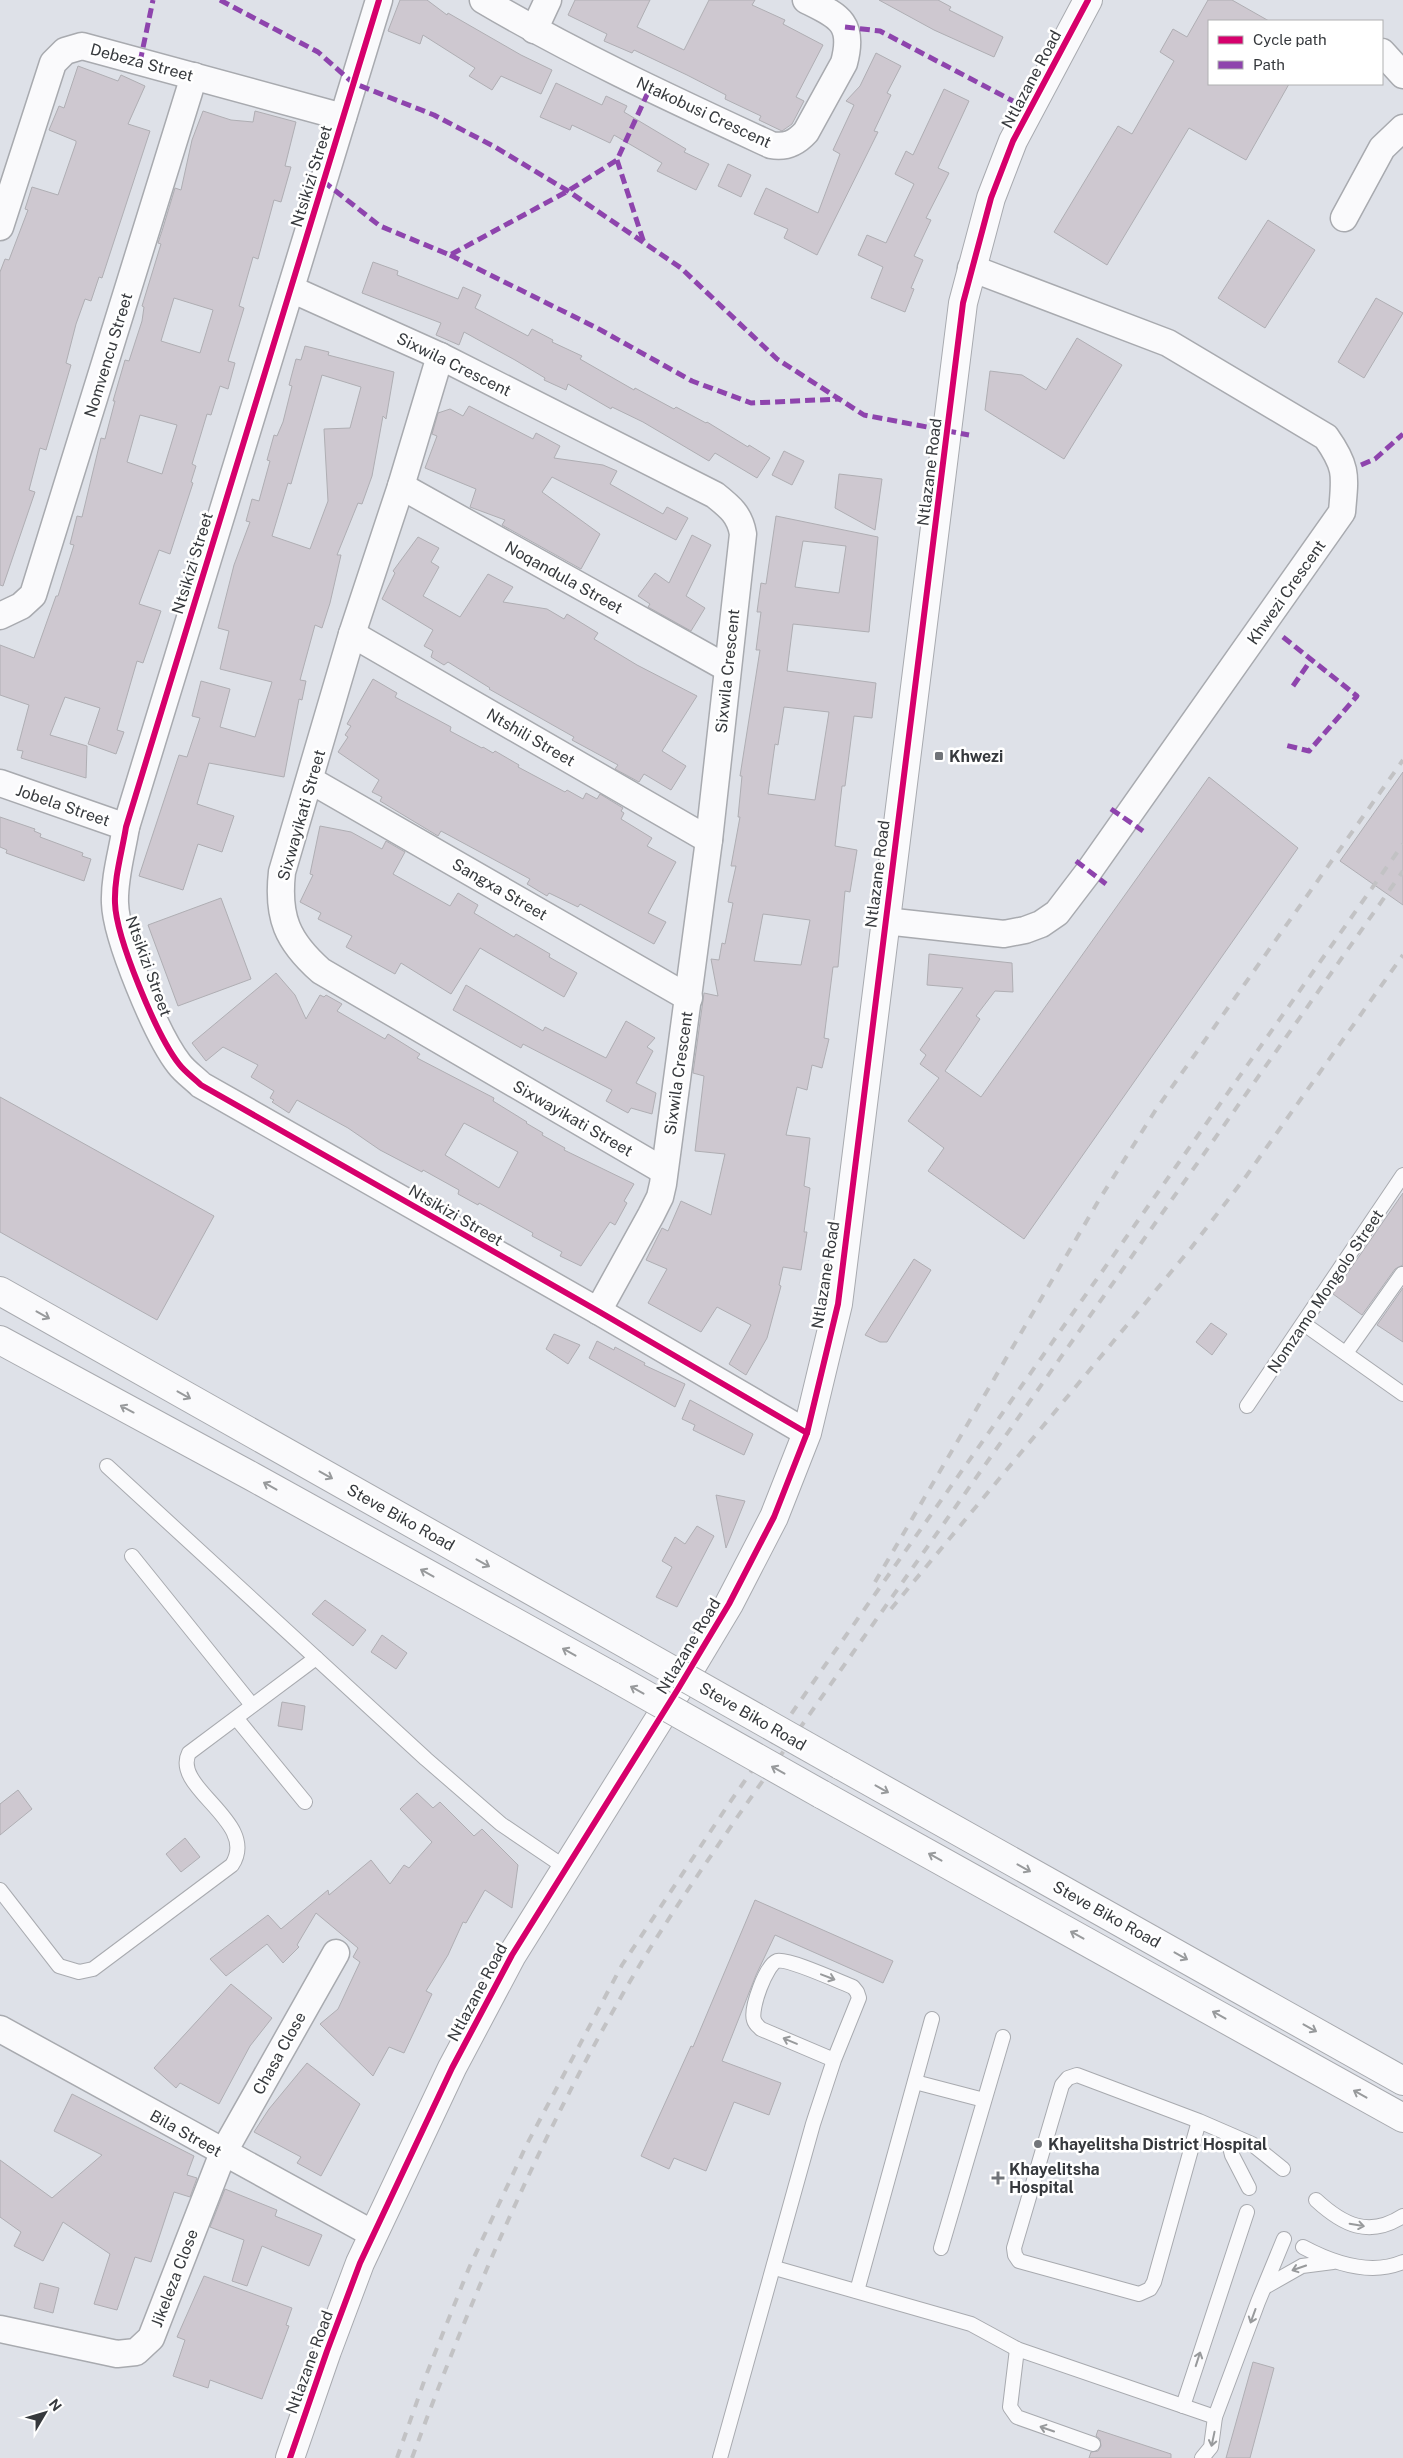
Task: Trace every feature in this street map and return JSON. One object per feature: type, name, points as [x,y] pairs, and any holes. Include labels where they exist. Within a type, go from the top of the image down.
[{"type":"street","name":"Ntsikizi Street","points":[[378,0],[126,827],[116,888],[117,917],[154,1023],[180,1065],[210,1090],[598,1311],[807,1433]]},
{"type":"street","name":"Ntakobusi Crescent","points":[[483,0],[534,30],[650,88],[772,145],[781,147],[799,140],[806,132],[844,63],[847,53],[848,42],[845,27],[837,16],[806,0]]},
{"type":"street","points":[[534,30],[548,0]]},
{"type":"street","name":"Ntlazane Road","points":[[290,2458],[326,2351],[373,2234],[452,2068],[512,1955],[734,1596],[774,1517],[807,1433],[838,1304],[963,303],[991,198],[1013,142],[1088,0]]},
{"type":"street","name":"Debeza Street","points":[[0,227],[53,63],[65,51],[82,46],[343,116]]},
{"type":"street","points":[[1383,53],[1403,75]]},
{"type":"street","name":"Nomvencu Street","points":[[0,616],[22,606],[33,595],[194,76]]},
{"type":"street","points":[[1344,218],[1382,148],[1403,128]]},
{"type":"street","name":"Khwezi Crescent","points":[[885,921],[1004,934],[1025,930],[1041,924],[1057,913],[1095,864],[1342,512],[1345,477],[1341,459],[1326,437],[1168,342],[971,268]]},
{"type":"street","name":"Sixwila Crescent","points":[[290,289],[440,356],[715,495],[730,507],[738,517],[743,534],[709,840],[690,998],[660,1197],[598,1311]]},
{"type":"street","name":"Sixwayikati Street","points":[[440,356],[401,486],[352,634],[282,872],[279,899],[285,923],[304,956],[321,971],[664,1171]]},
{"type":"street","name":"Noqandula Street","points":[[401,486],[727,668]]},
{"type":"street","name":"Ntshili Street","points":[[352,634],[709,840]]},
{"type":"street","name":"Sangxa Street","points":[[310,780],[690,998]]},
{"type":"street","name":"Jobela Street","points":[[0,783],[126,827]]},
{"type":"street","name":"Steve Biko Road","points":[[0,1292],[1403,2081]]},
{"type":"street","name":"Steve Biko Road","points":[[0,1340],[253,1477],[612,1676],[1403,2118]]},
{"type":"street","name":"Chasa Close","points":[[223,2153],[336,1953]]},
{"type":"street","name":"Bila Street","points":[[0,2029],[373,2234]]},
{"type":"street","name":"Jikeleza Close","points":[[0,2329],[117,2354],[136,2352],[151,2338],[223,2153]]},
{"type":"lane","name":"Nomzamo Mongolo Street","points":[[1247,1406],[1403,1176]]},
{"type":"lane","points":[[1346,1353],[1402,1274]]},
{"type":"lane","points":[[1304,1324],[1403,1394]]},
{"type":"lane","points":[[107,1466],[426,1759],[501,1824],[566,1868]]},
{"type":"lane","points":[[132,1556],[252,1706]]},
{"type":"lane","points":[[0,1890],[59,1966],[71,1971],[85,1972],[109,1958],[235,1860],[238,1845],[234,1834],[187,1771],[185,1765],[189,1753],[316,1658]]},
{"type":"lane","points":[[237,1718],[305,1802]]},
{"type":"lane","points":[[720,2458],[814,2124],[834,2060],[857,2003],[857,1992],[853,1987],[786,1961],[773,1964],[767,1970],[753,2011],[756,2024],[761,2029],[834,2060]]},
{"type":"lane","points":[[857,2292],[932,2019]]},
{"type":"lane","points":[[941,2248],[1003,2037]]},
{"type":"lane","points":[[1199,2121],[1154,2282],[1147,2292],[1139,2294],[1019,2261],[1014,2255],[1014,2248],[1062,2085],[1068,2078],[1077,2076],[1199,2121],[1252,2144],[1283,2169]]},
{"type":"lane","points":[[915,2082],[984,2100]]},
{"type":"lane","points":[[1227,2134],[1232,2155],[1249,2188]]},
{"type":"lane","points":[[1316,2200],[1335,2217],[1350,2224],[1376,2228],[1403,2216]]},
{"type":"lane","points":[[1183,2406],[1247,2212]]},
{"type":"lane","points":[[1202,2458],[1211,2447],[1215,2417],[1284,2239]]},
{"type":"lane","points":[[1303,2247],[1324,2258],[1365,2268],[1386,2268],[1403,2262]]},
{"type":"lane","points":[[1264,2287],[1302,2266],[1338,2261]]},
{"type":"lane","points":[[774,2268],[971,2324],[1017,2349],[1215,2417]]},
{"type":"lane","points":[[1017,2349],[1010,2407],[1017,2417],[1094,2444]]},
{"type":"building","points":[[400,0],[427,0],[447,15],[448,13],[521,55],[552,70],[541,94],[501,76],[492,90],[469,76],[475,68],[423,35],[420,44],[388,31]]},
{"type":"building","points":[[575,0],[650,0],[637,27],[684,50],[709,0],[755,0],[752,5],[785,20],[783,24],[823,45],[796,97],[804,101],[792,124],[782,131],[759,120],[761,116],[725,99],[726,95],[687,75],[634,50],[632,53],[604,41],[607,34],[568,15]]},
{"type":"building","points":[[879,0],[938,0],[951,7],[949,10],[1003,37],[994,57],[934,30]]},
{"type":"building","points":[[1208,0],[1232,0],[1267,20],[1208,20],[1208,85],[1288,85],[1246,160],[1189,128],[1107,265],[1054,232],[1118,126],[1132,134],[1174,61],[1160,52],[1173,29],[1187,37]]},
{"type":"building","points":[[876,53],[901,66],[887,93],[891,95],[874,131],[878,132],[817,255],[784,238],[788,229],[754,214],[766,188],[818,213],[840,154],[833,150],[854,105],[846,101],[860,86]]},
{"type":"building","points":[[78,66],[118,81],[121,75],[145,86],[128,124],[150,131],[102,278],[99,277],[91,301],[85,299],[76,324],[66,363],[71,365],[46,450],[40,448],[29,490],[35,492],[3,586],[0,585],[0,272],[5,259],[9,260],[28,210],[25,209],[32,187],[58,195],[76,141],[49,130],[59,106],[64,108]]},
{"type":"building","points":[[556,83],[602,105],[606,96],[627,106],[624,112],[686,149],[684,152],[709,164],[696,190],[657,171],[662,163],[614,135],[610,143],[572,125],[570,130],[540,117]]},
{"type":"building","points":[[944,89],[969,101],[938,168],[949,173],[926,218],[931,220],[914,256],[923,260],[911,288],[914,289],[905,312],[871,298],[883,267],[858,255],[867,235],[886,243],[914,184],[895,174],[906,151],[913,155]]},
{"type":"building","points":[[203,111],[231,120],[253,122],[255,111],[296,122],[285,166],[291,167],[281,202],[274,200],[258,259],[253,257],[239,306],[244,308],[228,361],[235,363],[228,389],[220,386],[211,415],[207,414],[192,464],[196,466],[191,482],[193,483],[170,554],[159,550],[139,604],[161,611],[143,663],[137,661],[117,730],[124,732],[116,754],[88,744],[100,708],[65,697],[50,735],[87,746],[86,778],[21,758],[23,751],[17,750],[29,705],[0,695],[0,645],[34,658],[56,596],[58,596],[74,545],[70,544],[77,516],[82,517],[101,438],[105,439],[115,401],[113,401],[125,360],[129,361],[142,321],[144,307],[142,306],[161,244],[158,243],[175,188],[181,190],[192,140]],"holes":[[[174,298],[213,310],[200,353],[161,341]],[[140,415],[177,425],[162,474],[127,462]]]},
{"type":"building","points":[[728,164],[751,175],[741,197],[718,186]]},
{"type":"building","points":[[1268,220],[1315,250],[1265,328],[1218,298]]},
{"type":"building","points":[[373,262],[398,271],[397,275],[458,299],[463,287],[481,295],[475,308],[528,336],[532,329],[553,340],[552,342],[582,356],[580,359],[634,390],[635,388],[674,409],[676,407],[707,422],[770,458],[757,478],[715,453],[709,461],[643,422],[612,407],[611,409],[568,384],[566,390],[544,380],[545,378],[515,360],[464,332],[459,345],[436,335],[441,323],[362,293]]},
{"type":"building","points":[[1376,298],[1403,313],[1364,378],[1338,362]]},
{"type":"building","points":[[1077,338],[1122,365],[1064,459],[985,410],[990,371],[1022,375],[1046,390]]},
{"type":"building","points":[[305,346],[329,352],[328,355],[394,372],[386,419],[383,416],[372,476],[362,504],[358,503],[337,555],[341,555],[322,628],[315,625],[300,680],[306,681],[302,700],[299,699],[284,777],[209,763],[197,804],[234,816],[222,852],[198,844],[183,890],[139,876],[179,755],[187,757],[200,718],[192,716],[201,681],[230,689],[220,727],[255,737],[272,682],[220,669],[229,631],[218,628],[234,565],[250,522],[246,521],[252,499],[259,501],[270,461],[267,460],[274,435],[277,436],[283,422],[292,386],[289,385],[296,359],[301,360]],"holes":[[[322,375],[361,387],[350,428],[324,429],[328,501],[310,549],[272,536],[288,483],[291,484]]]},
{"type":"building","points":[[469,406],[533,439],[536,433],[560,446],[554,458],[603,465],[617,471],[610,484],[663,514],[667,507],[688,518],[676,540],[552,477],[542,492],[600,534],[581,569],[502,525],[505,520],[470,507],[476,489],[425,468],[437,436],[432,434],[438,413],[450,409],[463,416]]},
{"type":"building","points":[[784,451],[804,461],[792,485],[772,475]]},
{"type":"building","points":[[839,474],[882,479],[875,530],[835,508]]},
{"type":"building","points":[[776,516],[878,537],[869,632],[793,624],[787,671],[876,683],[872,718],[854,716],[845,786],[842,786],[835,846],[857,850],[850,892],[845,891],[838,967],[833,967],[824,1038],[829,1039],[822,1068],[812,1065],[807,1090],[797,1087],[786,1135],[810,1138],[804,1186],[810,1188],[804,1232],[807,1232],[801,1270],[783,1267],[779,1285],[781,1286],[767,1338],[746,1375],[729,1364],[751,1325],[717,1307],[701,1332],[648,1303],[667,1269],[646,1260],[662,1228],[668,1231],[681,1201],[711,1215],[725,1154],[695,1151],[704,1076],[693,1073],[704,993],[718,996],[711,959],[719,960],[722,943],[725,944],[733,903],[728,902],[736,866],[731,866],[740,817],[738,817],[742,776],[740,776],[760,650],[756,650],[761,612],[757,612],[761,583],[766,584]],"holes":[[[803,541],[846,546],[839,593],[795,587]],[[784,707],[829,712],[815,800],[768,794],[775,744],[778,745]],[[763,914],[810,920],[801,965],[754,961]]]},
{"type":"building","points":[[692,535],[711,545],[686,596],[705,608],[691,631],[648,607],[650,604],[638,596],[655,573],[669,583]]},
{"type":"building","points":[[418,537],[439,548],[431,562],[439,567],[423,596],[460,617],[488,574],[513,587],[503,602],[547,609],[564,619],[567,614],[598,633],[594,639],[637,665],[697,696],[662,751],[686,766],[671,790],[644,774],[639,782],[615,769],[618,765],[572,740],[574,737],[489,689],[448,662],[444,665],[431,657],[433,651],[424,646],[433,630],[382,599],[395,573],[393,571]]},
{"type":"building","points":[[373,679],[397,693],[395,697],[451,727],[450,731],[493,753],[495,751],[519,765],[518,767],[565,792],[567,790],[583,799],[586,793],[597,799],[600,794],[623,808],[621,811],[624,813],[621,819],[652,838],[647,846],[676,862],[648,913],[666,922],[654,944],[580,904],[578,907],[549,893],[547,896],[527,884],[530,879],[441,831],[438,836],[380,801],[382,797],[372,792],[379,780],[338,752],[348,737],[345,735],[351,726],[347,724]]},
{"type":"building","points":[[1403,772],[1403,905],[1340,861]]},
{"type":"building","points":[[1209,777],[1298,848],[1024,1239],[928,1171],[944,1148],[908,1121],[939,1078],[920,1064],[926,1055],[920,1050],[963,988],[927,985],[929,954],[1012,963],[1013,992],[995,991],[976,1016],[980,1019],[945,1071],[981,1097]]},
{"type":"building","points":[[0,817],[35,829],[34,831],[41,834],[40,837],[83,853],[82,856],[91,859],[84,881],[6,853],[7,850],[0,847]]},
{"type":"building","points":[[320,826],[351,832],[382,849],[386,841],[405,852],[393,874],[450,906],[458,893],[478,905],[474,913],[514,937],[516,934],[550,954],[549,957],[577,973],[564,997],[480,948],[451,994],[401,963],[395,974],[346,947],[352,936],[318,919],[321,913],[300,902],[313,875],[310,874]]},
{"type":"building","points":[[221,898],[251,979],[178,1006],[148,925]]},
{"type":"building","points":[[276,973],[295,995],[306,1019],[320,995],[324,997],[326,995],[342,1004],[337,1011],[385,1039],[388,1034],[420,1054],[417,1058],[494,1098],[493,1101],[543,1133],[542,1135],[565,1148],[564,1150],[634,1184],[624,1201],[627,1203],[615,1225],[610,1222],[581,1266],[560,1256],[562,1252],[532,1236],[533,1233],[479,1203],[478,1205],[458,1194],[459,1190],[423,1170],[422,1172],[380,1150],[348,1128],[297,1100],[289,1113],[272,1102],[274,1100],[270,1098],[274,1091],[251,1077],[258,1065],[223,1047],[206,1061],[192,1043]],"holes":[[[464,1123],[518,1152],[499,1188],[445,1155]]]},
{"type":"building","points":[[466,985],[543,1031],[545,1027],[606,1058],[626,1021],[655,1038],[647,1047],[653,1051],[636,1083],[656,1093],[652,1114],[631,1108],[628,1113],[606,1101],[612,1090],[523,1044],[521,1048],[453,1010]]},
{"type":"building","points":[[0,1097],[214,1216],[157,1320],[0,1232]]},
{"type":"building","points":[[1403,1193],[1403,1265],[1395,1269],[1362,1315],[1333,1294]]},
{"type":"building","points":[[914,1259],[931,1270],[887,1342],[880,1342],[865,1335]]},
{"type":"building","points":[[1403,1288],[1403,1342],[1377,1325]]},
{"type":"building","points":[[1211,1323],[1227,1334],[1212,1355],[1196,1342]]},
{"type":"building","points":[[554,1334],[580,1345],[568,1364],[546,1349]]},
{"type":"building","points":[[597,1341],[614,1350],[615,1347],[645,1363],[644,1365],[685,1384],[675,1407],[589,1358]]},
{"type":"building","points":[[690,1400],[753,1434],[744,1455],[693,1430],[695,1425],[682,1419]]},
{"type":"building","points":[[716,1495],[745,1501],[726,1548]]},
{"type":"building","points":[[697,1526],[714,1536],[677,1607],[656,1597],[672,1567],[662,1561],[675,1537],[685,1544]]},
{"type":"building","points":[[325,1600],[366,1630],[353,1646],[312,1614]]},
{"type":"building","points":[[382,1635],[407,1653],[396,1669],[371,1652]]},
{"type":"building","points":[[282,1702],[305,1706],[302,1730],[278,1726]]},
{"type":"building","points":[[18,1790],[32,1809],[0,1835],[0,1804]]},
{"type":"building","points":[[417,1793],[433,1808],[440,1802],[474,1836],[482,1829],[518,1865],[512,1908],[485,1890],[466,1923],[463,1922],[448,1955],[426,1991],[432,1994],[404,2053],[389,2047],[373,2076],[320,2024],[338,2009],[360,1962],[353,1957],[358,1948],[316,1913],[297,1945],[299,1947],[283,1963],[267,1944],[226,1976],[210,1959],[268,1915],[281,1929],[328,1890],[329,1895],[371,1860],[390,1884],[404,1865],[409,1868],[432,1842],[400,1809]]},
{"type":"building","points":[[185,1838],[200,1857],[181,1872],[166,1854]]},
{"type":"building","points":[[755,1900],[893,1961],[883,1983],[775,1935],[756,1975],[722,2061],[781,2083],[769,2115],[734,2102],[706,2171],[674,2158],[669,2169],[641,2156],[691,2046],[693,2047]]},
{"type":"building","points":[[231,1984],[272,2018],[250,2046],[219,2104],[180,2083],[176,2088],[154,2068]]},
{"type":"building","points":[[307,2063],[360,2104],[321,2176],[297,2163],[301,2157],[254,2132],[269,2109]]},
{"type":"building","points":[[72,2094],[194,2156],[187,2175],[197,2178],[190,2197],[174,2192],[151,2262],[135,2257],[117,2310],[94,2304],[110,2254],[63,2222],[43,2261],[14,2246],[21,2232],[0,2217],[0,2160],[52,2198],[102,2155],[54,2131]]},
{"type":"building","points":[[225,2189],[277,2210],[275,2216],[322,2235],[309,2266],[262,2246],[247,2286],[232,2281],[244,2240],[210,2227]]},
{"type":"building","points":[[204,2276],[292,2308],[286,2325],[289,2326],[262,2399],[210,2380],[208,2388],[173,2376],[185,2340],[177,2337]]},
{"type":"building","points":[[40,2283],[59,2288],[53,2313],[34,2308]]},
{"type":"building","points":[[1253,2362],[1274,2368],[1250,2458],[1226,2458]]},
{"type":"building","points":[[1098,2430],[1171,2454],[1171,2458],[1089,2458],[1091,2452],[1098,2451],[1101,2446],[1100,2439],[1096,2436]]},
{"type":"railway","points":[[875,1582],[1099,1200],[1155,1111],[1403,760]]},
{"type":"railway","points":[[397,2458],[427,2373],[469,2268],[527,2144],[622,1965],[728,1805],[828,1661],[1403,844]]},
{"type":"railway","points":[[412,2458],[485,2273],[539,2153],[599,2035],[657,1937],[738,1816],[1403,871]]},
{"type":"railway","points":[[891,1609],[1191,1248],[1247,1175],[1403,955]]},
{"type":"marked path","points":[[140,62],[153,0]]},
{"type":"marked path","points":[[220,0],[318,52],[353,83],[434,115],[495,147],[568,191],[681,268],[777,359],[864,415],[969,435]]},
{"type":"marked path","points":[[845,27],[880,31],[1013,101]]},
{"type":"marked path","points":[[323,181],[380,226],[450,255],[568,191],[617,160],[650,88]]},
{"type":"marked path","points":[[617,160],[644,243]]},
{"type":"marked path","points":[[450,255],[597,328],[692,381],[751,403],[840,399]]},
{"type":"marked path","points":[[1361,465],[1375,459],[1403,434]]},
{"type":"marked path","points":[[1283,637],[1357,696],[1309,751],[1285,745]]},
{"type":"marked path","points":[[1293,686],[1311,660]]},
{"type":"marked path","points":[[1111,809],[1143,831]]},
{"type":"marked path","points":[[1076,861],[1106,884]]},
{"type":"cycle path","points":[[379,0],[126,827],[115,894],[117,919],[122,939],[139,986],[160,1032],[179,1064],[201,1085],[598,1311],[807,1433]]},
{"type":"cycle path","points":[[290,2458],[360,2263],[452,2068],[512,1955],[729,1604],[774,1517],[807,1433],[838,1304],[963,303],[991,198],[1013,141],[1088,0]]},
{"type":"place","name":"Khwezi","points":[[939,756]]},
{"type":"place","name":"Khayelitsha District Hospital","points":[[1038,2144]]},
{"type":"place","name":"Khayelitsha Hospital","points":[[998,2178]]}]
